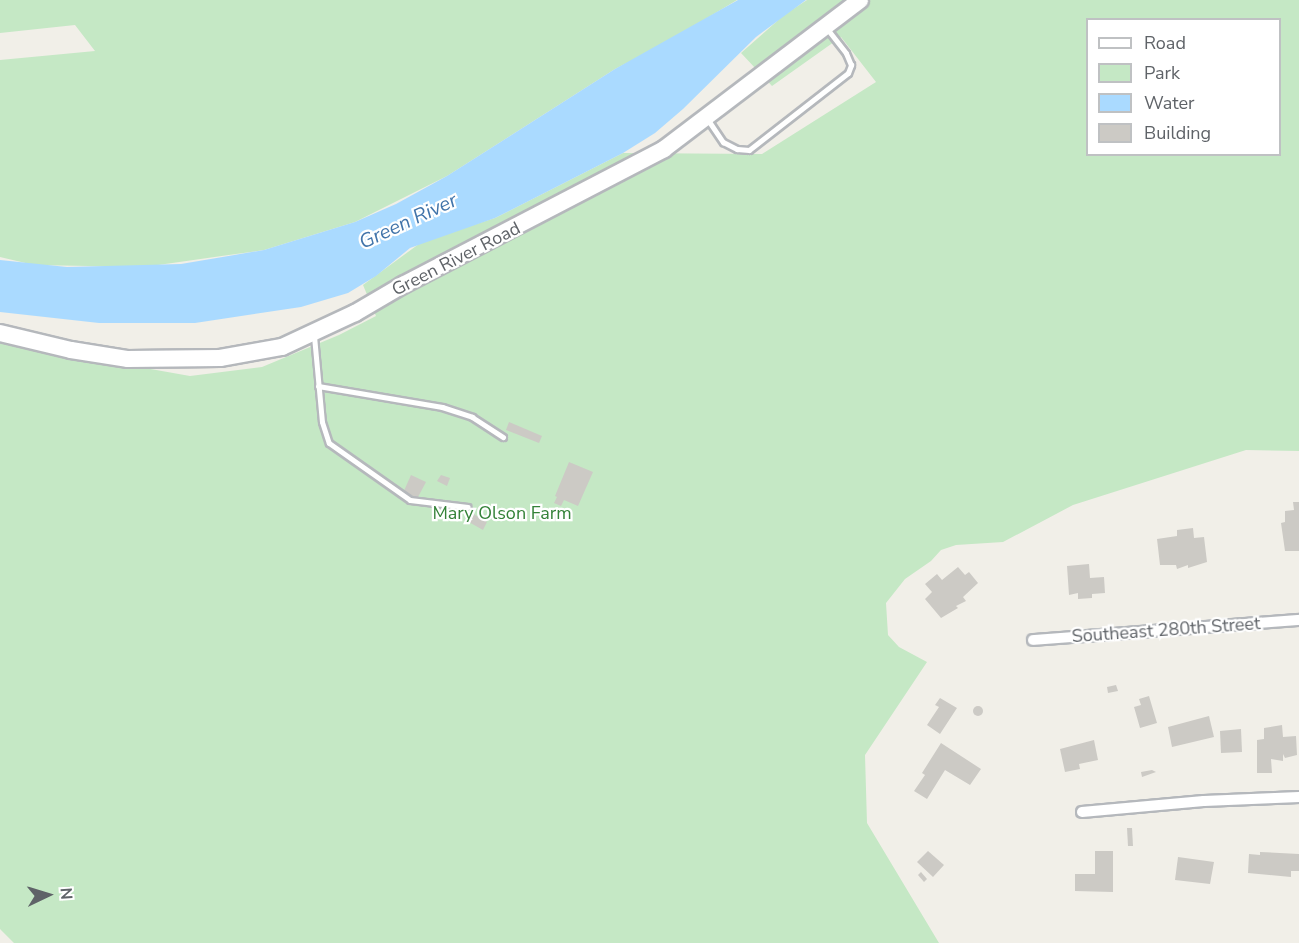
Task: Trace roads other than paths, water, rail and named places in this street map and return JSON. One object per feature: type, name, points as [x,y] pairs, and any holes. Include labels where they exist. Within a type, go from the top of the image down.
[{"type":"street","name":"Green River Road","points":[[0,333],[71,350],[128,359],[220,358],[282,347],[314,334],[664,149],[860,0]]},
{"type":"street","name":"Southeast 280th Street","points":[[1032,640],[1299,620]]},
{"type":"street","points":[[1082,812],[1204,801],[1299,797]]},
{"type":"lane","points":[[707,118],[723,142],[737,149],[749,150],[848,73],[851,64],[846,53],[825,26]]},
{"type":"lane","points":[[314,334],[322,422],[329,443],[411,500],[468,507]]},
{"type":"lane","points":[[318,386],[442,407],[472,417],[503,437]]},
{"type":"water","name":"Green River","points":[[738,0],[806,0],[756,37],[683,109],[655,133],[623,153],[495,218],[410,248],[376,276],[348,293],[301,307],[195,323],[99,323],[0,312],[0,260],[67,267],[181,264],[264,250],[355,222],[396,204],[447,176],[615,69]]},
{"type":"park label","name":"Mary Olson Farm","points":[[502,513]]}]
